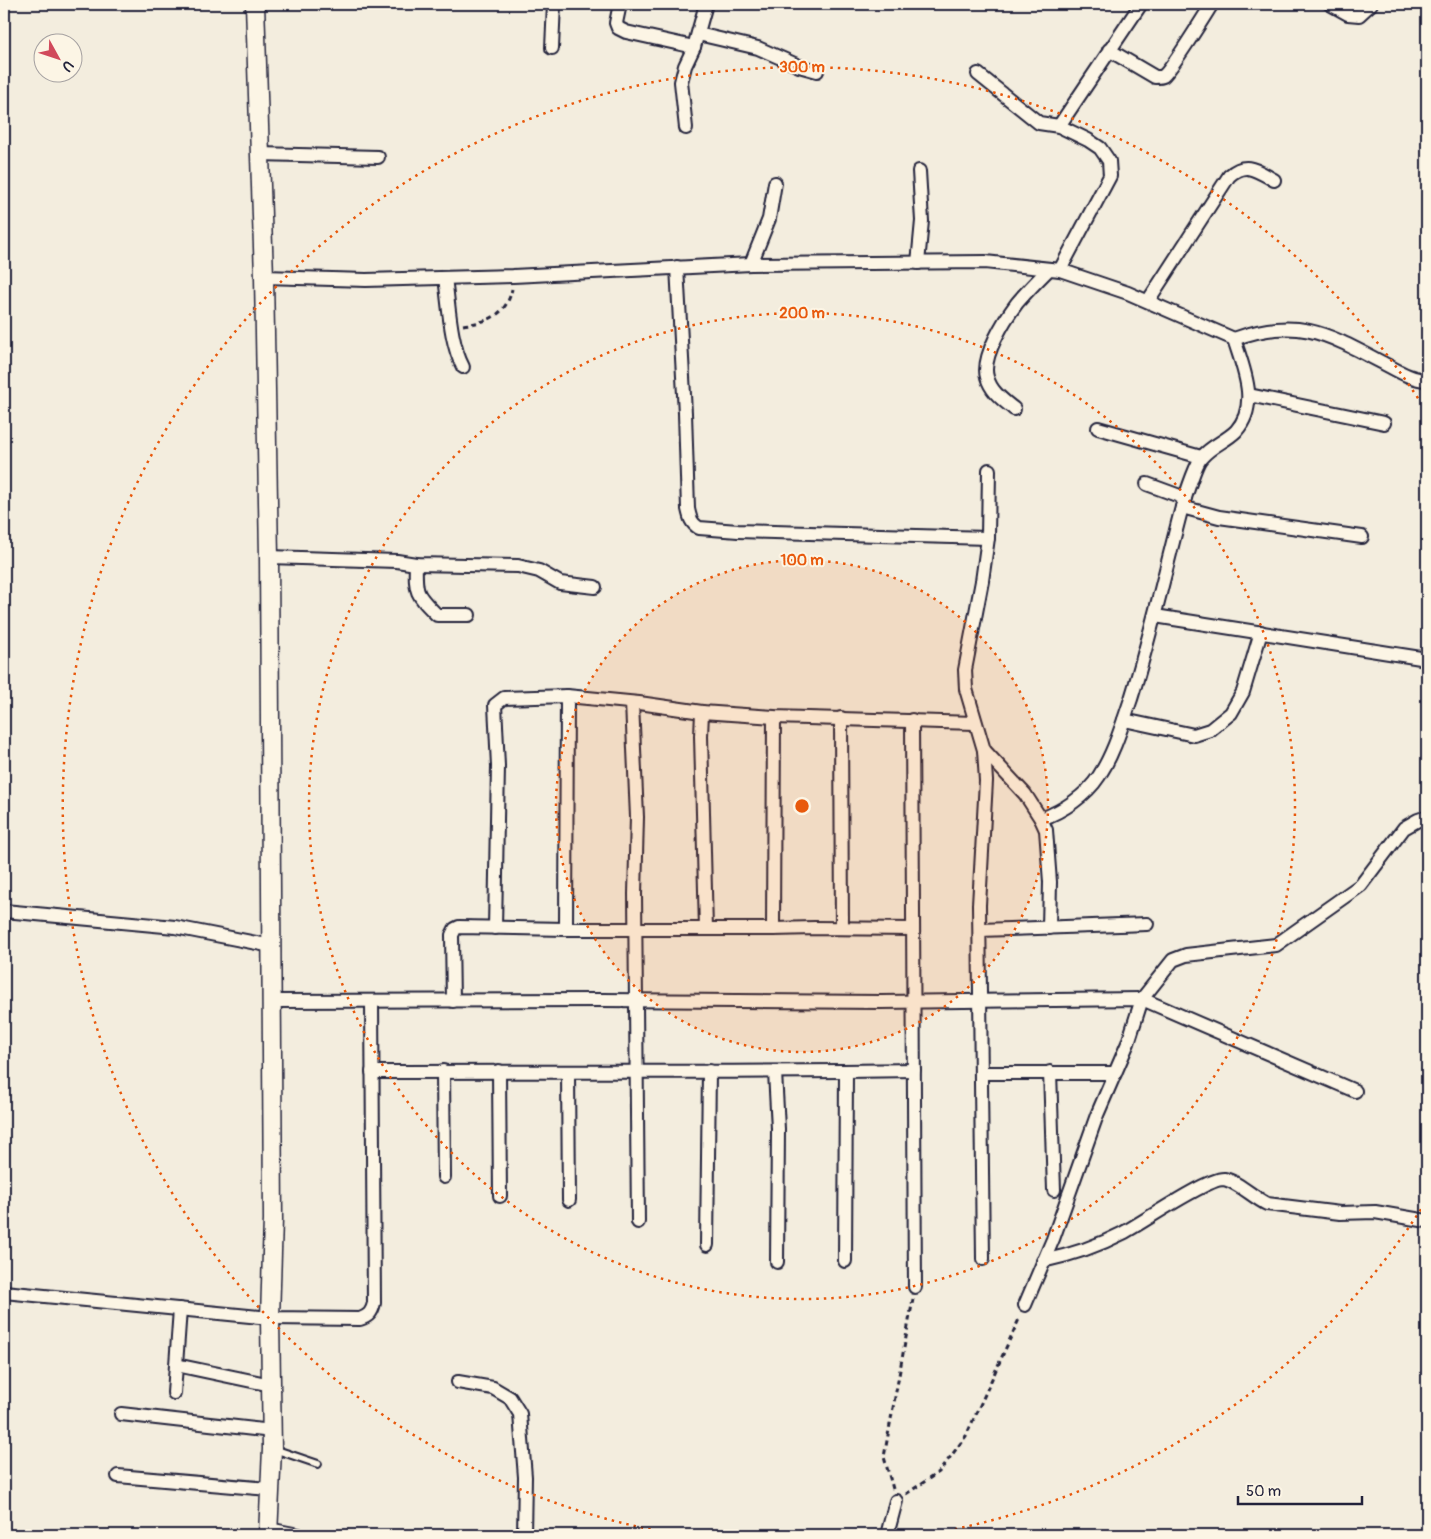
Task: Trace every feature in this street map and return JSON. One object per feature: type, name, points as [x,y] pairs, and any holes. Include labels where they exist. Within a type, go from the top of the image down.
[{"type":"street","points":[[255,4],[264,277],[269,557],[273,1219],[270,1318],[272,1448],[268,1532],[299,1535]]},
{"type":"street","points":[[552,48],[554,4]]},
{"type":"street","points":[[620,4],[616,23],[618,28],[626,32],[694,47]]},
{"type":"street","points":[[686,128],[682,82],[685,66],[694,47],[706,4]]},
{"type":"street","points":[[1059,126],[1141,4]]},
{"type":"street","points":[[1109,50],[1155,77],[1162,77],[1182,51],[1212,4]]},
{"type":"street","points":[[1330,4],[1348,14],[1359,15],[1371,4]]},
{"type":"street","points":[[698,34],[758,48],[798,66],[817,72]]},
{"type":"street","points":[[978,74],[1038,123],[1059,126],[1088,140],[1100,148],[1109,161],[1110,176],[1054,269],[1016,304],[996,338],[986,364],[987,377],[994,392],[1014,409]]},
{"type":"street","points":[[259,154],[378,157]]},
{"type":"street","points":[[1148,301],[1229,176],[1235,170],[1245,167],[1253,169],[1274,180]]},
{"type":"street","points":[[918,263],[922,221],[919,171]]},
{"type":"street","points":[[751,264],[770,219],[775,183]]},
{"type":"street","points":[[264,277],[366,280],[513,276],[751,264],[985,262],[1054,269],[1148,301],[1234,339],[1267,329],[1292,328],[1324,334],[1404,374],[1420,380],[1427,380]]},
{"type":"street","points":[[677,267],[688,509],[690,520],[694,525],[699,528],[738,530],[988,538]]},
{"type":"street","points":[[445,278],[452,326],[459,359],[463,367]]},
{"type":"street","points":[[1042,819],[1071,804],[1098,778],[1108,760],[1124,720],[1155,616],[1183,502],[1201,457],[1236,430],[1246,413],[1249,395],[1246,377],[1234,339]]},
{"type":"street","points":[[1249,395],[1384,423]]},
{"type":"street","points":[[1098,428],[1201,457]]},
{"type":"street","points":[[983,1259],[980,930],[981,849],[986,782],[984,750],[966,689],[965,670],[988,538],[990,470]]},
{"type":"street","points":[[1147,484],[1183,502],[1228,518],[1362,537]]},
{"type":"street","points":[[269,557],[397,561],[416,564],[518,566],[539,571],[560,583],[595,587]]},
{"type":"street","points":[[416,564],[415,588],[424,602],[437,615],[470,615]]},
{"type":"street","points":[[1155,616],[1427,659]]},
{"type":"street","points":[[1124,720],[1194,736],[1210,730],[1231,713],[1243,692],[1261,632]]},
{"type":"street","points":[[495,928],[498,766],[495,705],[504,698],[567,696],[702,712],[774,717],[975,723]]},
{"type":"street","points":[[566,929],[567,696]]},
{"type":"street","points":[[632,703],[637,817],[635,929],[638,1222]]},
{"type":"street","points":[[702,712],[706,929]]},
{"type":"street","points":[[773,929],[774,717]]},
{"type":"street","points":[[841,718],[842,928]]},
{"type":"street","points":[[912,720],[915,1287]]},
{"type":"street","points":[[984,750],[1025,794],[1042,819],[1048,838],[1050,882],[1049,928]]},
{"type":"street","points":[[1025,1304],[1043,1261],[1097,1115],[1128,1043],[1142,999],[1173,960],[1186,954],[1276,945],[1361,885],[1404,828],[1427,817]]},
{"type":"street","points":[[4,911],[174,927],[272,946]]},
{"type":"street","points":[[980,930],[1146,924]]},
{"type":"street","points":[[453,1001],[452,935],[455,929],[459,927],[566,929],[913,929]]},
{"type":"street","points":[[272,1001],[637,1000],[914,1002],[1142,999],[1355,1091]]},
{"type":"street","points":[[4,1292],[270,1318],[360,1319],[367,1317],[372,1311],[374,1303],[372,1001]]},
{"type":"street","points":[[372,1072],[846,1072],[914,1070]]},
{"type":"street","points":[[443,1071],[444,1177]]},
{"type":"street","points":[[499,1071],[500,1196]]},
{"type":"street","points":[[707,1245],[709,1071]]},
{"type":"street","points":[[568,1072],[569,1200]]},
{"type":"street","points":[[775,1072],[778,1128],[777,1262]]},
{"type":"street","points":[[845,1261],[846,1072]]},
{"type":"street","points":[[1050,1072],[1054,1190]]},
{"type":"street","points":[[982,1073],[1115,1072]]},
{"type":"street","points":[[1043,1261],[1069,1256],[1122,1233],[1204,1185],[1221,1179],[1228,1180],[1256,1200],[1267,1204],[1340,1214],[1375,1212],[1427,1221]]},
{"type":"street","points":[[174,1393],[180,1309]]},
{"type":"street","points":[[176,1366],[271,1385]]},
{"type":"street","points":[[458,1382],[493,1388],[510,1398],[520,1414],[525,1478],[524,1535]]},
{"type":"street","points":[[121,1414],[272,1431]]},
{"type":"street","points":[[118,1476],[269,1488]]},
{"type":"street","points":[[887,1535],[896,1501]]},
{"type":"lane","points":[[272,1448],[318,1464]]},
{"type":"path","points":[[452,326],[486,322],[499,313],[508,301],[512,291],[513,276]]},
{"type":"path","points":[[915,1287],[884,1457],[896,1501],[939,1472],[966,1436],[1025,1304]]}]
